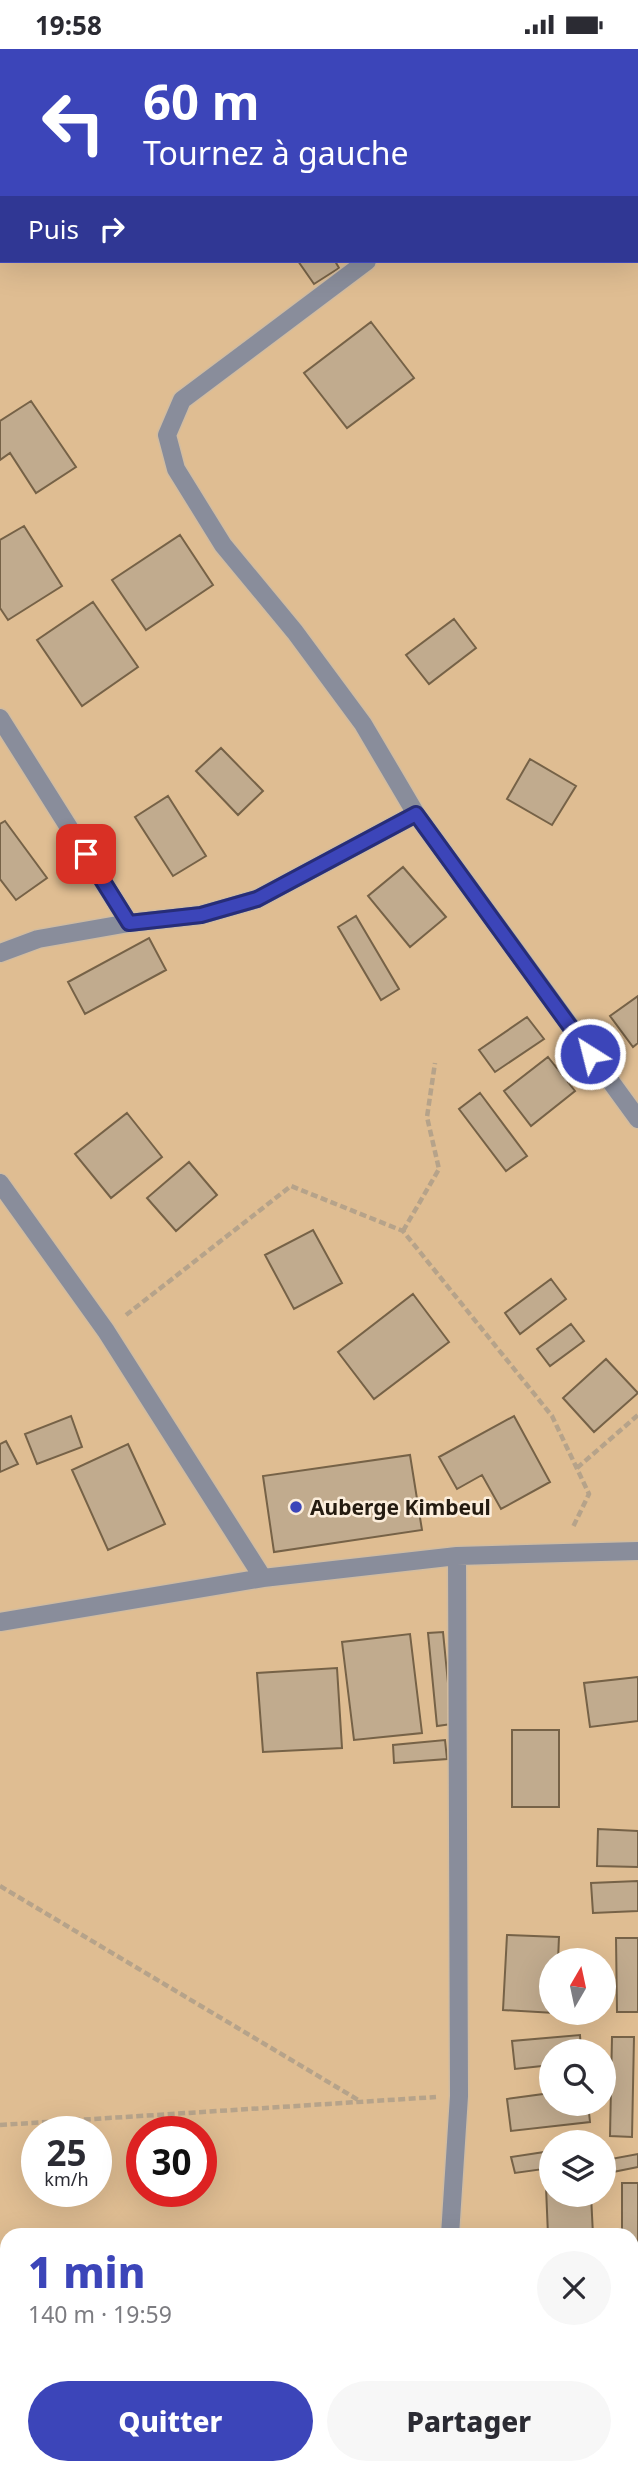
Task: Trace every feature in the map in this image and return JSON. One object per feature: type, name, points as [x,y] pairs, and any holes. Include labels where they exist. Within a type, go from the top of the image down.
[{"type":"street","points":[[364,263],[182,400],[167,435],[176,470],[223,545],[295,632],[363,724],[416,814],[638,1119]]},
{"type":"street","points":[[0,718],[129,923]]},
{"type":"street","points":[[0,953],[38,939],[129,923],[201,915],[257,899],[416,814]]},
{"type":"street","points":[[0,1183],[106,1331],[263,1578]]},
{"type":"street","points":[[0,1622],[263,1578],[457,1556],[638,1551]]},
{"type":"street","points":[[450,2228],[459,2096],[457,1556]]},
{"type":"path","points":[[403,1231],[439,1169],[427,1117],[436,1063]]},
{"type":"path","points":[[106,1331],[291,1186],[403,1231],[552,1416],[589,1494],[561,1552]]},
{"type":"path","points":[[577,1468],[638,1415]]},
{"type":"path","points":[[0,1886],[362,2102]]},
{"type":"path","points":[[0,2125],[459,2096]]},
{"type":"shaded area","points":[[0,263],[638,263],[638,2228],[0,2228]]},
{"type":"building","points":[[299,263],[336,263],[339,268],[314,284]]},
{"type":"building","points":[[371,322],[414,378],[347,428],[304,373]]},
{"type":"building","points":[[31,401],[76,467],[36,493],[10,453],[0,460],[0,421]]},
{"type":"building","points":[[24,526],[62,586],[8,620],[0,608],[0,540]]},
{"type":"building","points":[[180,535],[213,585],[146,630],[112,580]]},
{"type":"building","points":[[93,602],[138,667],[82,706],[37,640]]},
{"type":"building","points":[[454,619],[476,648],[429,684],[406,655]]},
{"type":"building","points":[[221,748],[263,791],[238,815],[196,771]]},
{"type":"building","points":[[530,759],[576,786],[552,825],[507,799]]},
{"type":"building","points":[[168,796],[206,856],[173,876],[135,817]]},
{"type":"building","points":[[5,821],[47,878],[16,900],[0,879],[0,824]]},
{"type":"building","points":[[403,867],[446,917],[410,947],[368,896]]},
{"type":"building","points":[[356,916],[399,989],[381,1000],[338,927]]},
{"type":"building","points":[[149,938],[166,970],[85,1014],[68,982]]},
{"type":"building","points":[[638,996],[638,1043],[633,1047],[610,1016]]},
{"type":"building","points":[[527,1017],[544,1039],[495,1072],[479,1050]]},
{"type":"building","points":[[548,1057],[575,1091],[531,1126],[504,1091]]},
{"type":"building","points":[[480,1093],[527,1156],[506,1171],[459,1109]]},
{"type":"building","points":[[127,1113],[162,1157],[111,1198],[75,1154]]},
{"type":"building","points":[[189,1162],[217,1195],[176,1231],[147,1198]]},
{"type":"building","points":[[313,1230],[342,1283],[294,1309],[265,1255]]},
{"type":"building","points":[[551,1279],[566,1299],[520,1334],[505,1313]]},
{"type":"building","points":[[413,1294],[449,1342],[374,1399],[338,1352]]},
{"type":"building","points":[[571,1324],[584,1341],[550,1366],[537,1349]]},
{"type":"building","points":[[606,1359],[638,1393],[594,1432],[563,1398]]},
{"type":"building","points":[[71,1416],[82,1447],[37,1464],[25,1434]]},
{"type":"building","points":[[514,1416],[550,1482],[501,1509],[482,1475],[457,1489],[439,1457]]},
{"type":"building","points":[[6,1441],[18,1464],[0,1472],[0,1444]]},
{"type":"building","points":[[128,1444],[165,1524],[108,1550],[72,1470]]},
{"type":"building","points":[[410,1455],[422,1530],[274,1552],[263,1476]]},
{"type":"building","points":[[443,1632],[452,1724],[437,1726],[428,1633]]},
{"type":"building","points":[[410,1634],[422,1733],[354,1740],[342,1642]]},
{"type":"building","points":[[337,1668],[342,1748],[263,1752],[257,1673]]},
{"type":"building","points":[[638,1677],[638,1721],[590,1727],[584,1683]]},
{"type":"building","points":[[512,1730],[559,1730],[559,1807],[512,1807]]},
{"type":"building","points":[[445,1740],[447,1759],[394,1763],[393,1745]]},
{"type":"building","points":[[598,1829],[638,1831],[638,1867],[597,1866]]},
{"type":"building","points":[[638,1881],[638,1911],[593,1913],[591,1883]]},
{"type":"building","points":[[507,1935],[559,1937],[559,1948],[539,1948],[539,2012],[503,2010]]},
{"type":"building","points":[[616,1938],[638,1938],[638,2012],[617,2012]]},
{"type":"building","points":[[580,2035],[580,2039],[539,2039],[539,2066],[515,2069],[512,2041]]},
{"type":"building","points":[[634,2037],[632,2137],[616,2136],[616,2130],[610,2130],[610,2116],[616,2116],[616,2039],[612,2039]]},
{"type":"building","points":[[539,2095],[539,2116],[589,2116],[590,2122],[511,2131],[507,2099]]},
{"type":"building","points":[[539,2153],[539,2170],[515,2173],[511,2157]]},
{"type":"building","points":[[638,2154],[638,2167],[616,2171],[616,2158]]},
{"type":"building","points":[[622,2183],[638,2183],[638,2228],[622,2228]]},
{"type":"building","points":[[547,2207],[592,2207],[593,2228],[548,2228]]},
{"type":"place","name":"Auberge Kimbeul","points":[[296,1507]]},
{"type":"route","points":[[86,854],[129,923],[201,915],[257,899],[416,814],[590,1054]]}]
